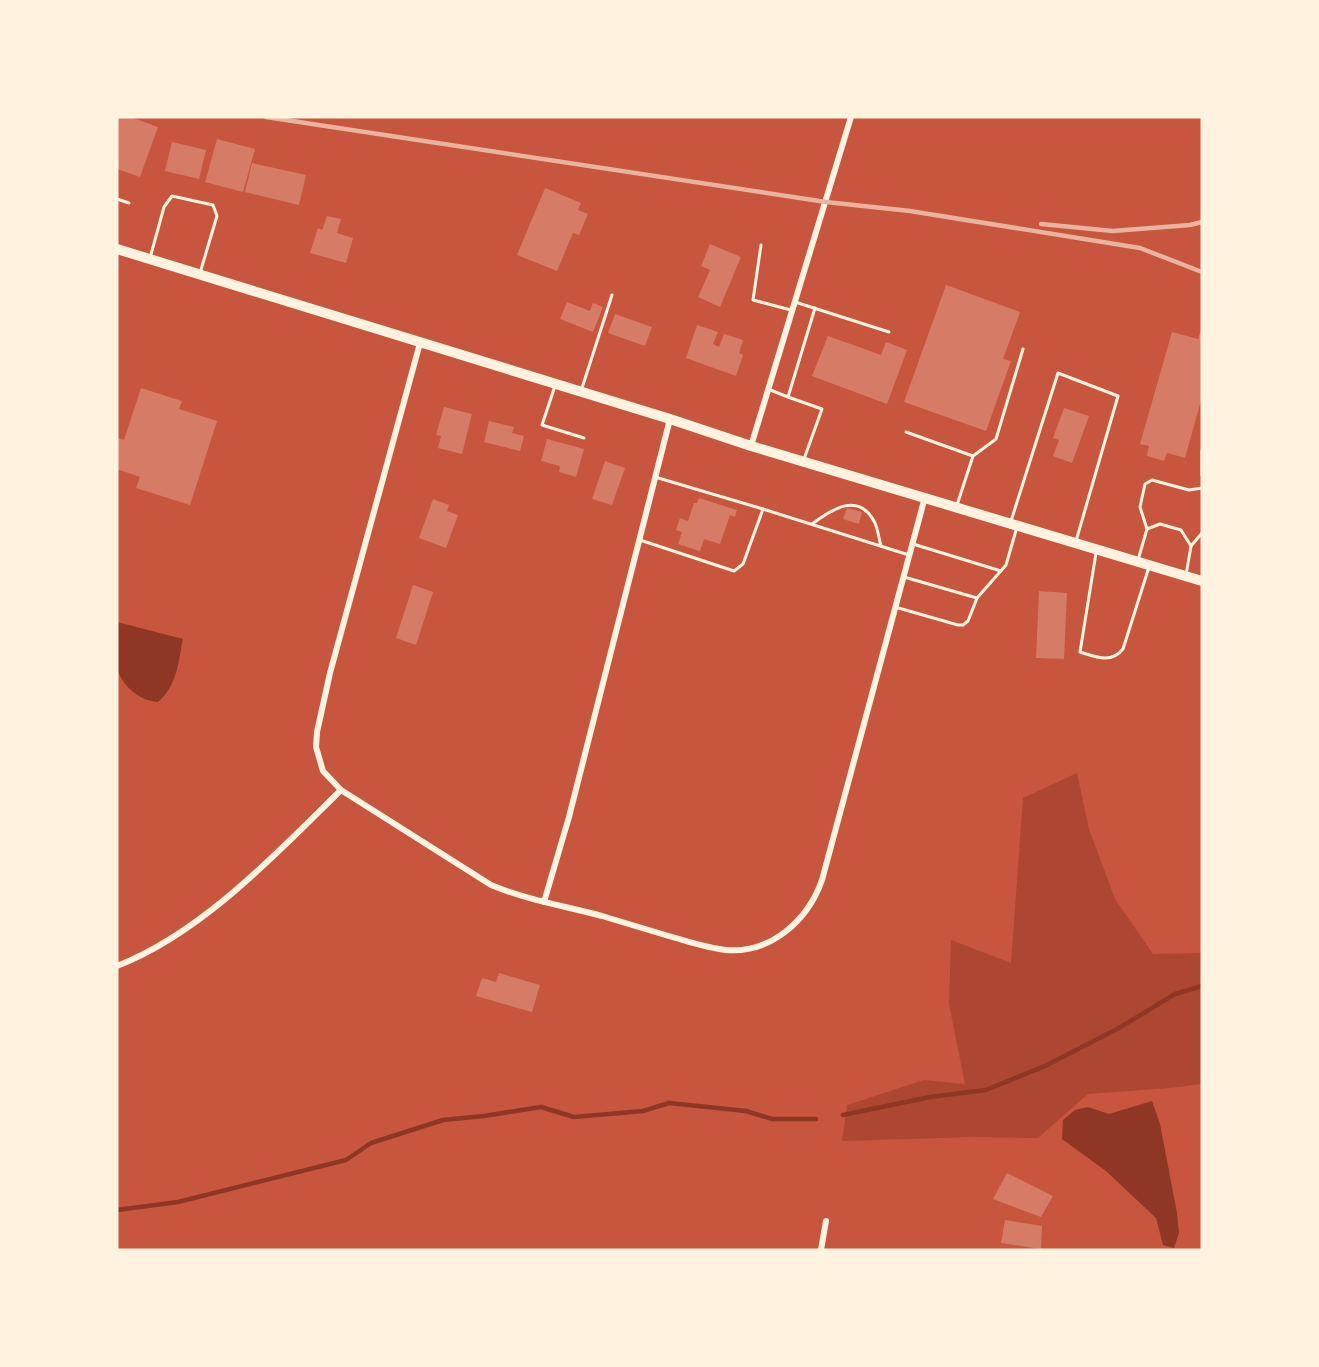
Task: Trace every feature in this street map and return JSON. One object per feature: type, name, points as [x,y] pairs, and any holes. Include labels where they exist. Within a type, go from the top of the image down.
[{"type":"main road","points":[[117,249],[751,446],[1202,582]]},
{"type":"street","points":[[751,446],[851,117]]},
{"type":"street","points":[[420,343],[330,673],[317,732],[316,747],[323,771],[341,790],[491,885],[544,902],[726,950],[756,947],[785,933],[807,911],[818,891],[925,497]]},
{"type":"street","points":[[544,902],[569,818],[670,419]]},
{"type":"street","points":[[117,966],[151,951],[201,919],[279,850],[341,790]]},
{"type":"street","points":[[821,1250],[826,1221]]},
{"type":"lane","points":[[149,259],[164,207],[172,196],[213,205],[217,216],[199,275]]},
{"type":"lane","points":[[117,199],[129,203]]},
{"type":"lane","points":[[761,245],[753,300],[792,311]]},
{"type":"lane","points":[[581,393],[612,295]]},
{"type":"lane","points":[[795,302],[889,332]]},
{"type":"lane","points":[[788,397],[815,308]]},
{"type":"lane","points":[[957,507],[973,456],[996,439],[1023,349]]},
{"type":"lane","points":[[895,607],[958,625],[963,625],[968,621],[977,598],[1006,565],[1014,524],[1058,373],[1118,396],[1076,543]]},
{"type":"lane","points":[[555,385],[542,426],[584,438]]},
{"type":"lane","points":[[768,389],[822,409],[803,460]]},
{"type":"lane","points":[[906,432],[973,456]]},
{"type":"lane","points":[[1202,451],[1202,475]]},
{"type":"lane","points":[[655,477],[909,555]]},
{"type":"lane","points":[[1137,562],[1147,529],[1140,507],[1145,484],[1152,480],[1189,490],[1202,488]]},
{"type":"lane","points":[[812,524],[833,508],[851,505],[865,510],[875,523],[881,546]]},
{"type":"lane","points":[[639,540],[734,571],[743,564],[763,509]]},
{"type":"lane","points":[[1147,529],[1160,524],[1181,530],[1191,546]]},
{"type":"lane","points":[[1185,576],[1191,546],[1202,533]]},
{"type":"lane","points":[[912,544],[1001,571]]},
{"type":"lane","points":[[1097,550],[1080,652],[1110,659],[1123,649],[1149,566]]},
{"type":"lane","points":[[903,577],[977,598]]},
{"type":"shaded area","points":[[117,622],[183,639],[173,681],[158,702],[139,696],[124,683],[116,661]]},
{"type":"shaded area","points":[[1077,773],[1089,829],[1115,899],[1153,954],[1202,953],[1202,1084],[1088,1094],[1038,1138],[973,1137],[842,1141],[847,1105],[924,1080],[965,1084],[949,1004],[951,940],[1011,963],[1023,798]]},
{"type":"shaded area","points":[[1152,1101],[1160,1124],[1177,1213],[1179,1233],[1174,1248],[1163,1245],[1156,1218],[1106,1171],[1062,1139],[1063,1120],[1075,1110],[1088,1107],[1109,1114]]},
{"type":"building","points":[[117,117],[130,117],[158,127],[140,177],[117,169]]},
{"type":"building","points":[[217,139],[255,149],[243,192],[205,182]]},
{"type":"building","points":[[172,142],[206,150],[199,179],[165,171]]},
{"type":"building","points":[[252,163],[306,175],[299,205],[245,192]]},
{"type":"building","points":[[545,188],[581,203],[578,210],[588,214],[579,235],[573,233],[557,271],[517,255]]},
{"type":"building","points":[[327,216],[341,219],[337,233],[353,238],[346,263],[310,253],[318,228],[322,230]]},
{"type":"building","points":[[710,244],[741,257],[720,307],[698,297],[710,270],[701,266]]},
{"type":"building","points":[[946,285],[1020,312],[1003,359],[1011,361],[986,431],[904,402]]},
{"type":"building","points":[[567,302],[590,311],[593,303],[603,307],[593,332],[560,319]]},
{"type":"building","points":[[615,314],[652,327],[645,346],[608,333]]},
{"type":"building","points":[[697,325],[718,332],[713,344],[719,347],[724,334],[743,340],[739,353],[743,355],[736,376],[686,358]]},
{"type":"building","points":[[1202,327],[1202,397],[1185,458],[1167,453],[1164,461],[1147,456],[1149,446],[1140,444],[1172,332],[1198,339]]},
{"type":"building","points":[[828,336],[881,355],[886,342],[907,350],[887,404],[812,376]]},
{"type":"building","points":[[141,388],[182,401],[179,409],[217,421],[190,505],[136,488],[140,477],[117,469],[117,438],[124,440]]},
{"type":"building","points":[[444,407],[472,414],[462,454],[438,448],[441,436],[436,435]]},
{"type":"building","points":[[1064,408],[1089,416],[1072,463],[1053,456],[1059,440],[1053,438]]},
{"type":"building","points":[[489,421],[514,427],[512,433],[524,436],[520,451],[484,442]]},
{"type":"building","points":[[547,439],[584,449],[576,477],[559,472],[560,466],[541,461]]},
{"type":"building","points":[[605,461],[625,468],[612,505],[592,499]]},
{"type":"building","points":[[699,498],[737,510],[735,517],[730,515],[720,544],[704,539],[700,551],[678,544],[682,532],[676,530],[680,518],[688,521],[694,503],[697,503]]},
{"type":"building","points":[[433,499],[449,505],[447,511],[458,515],[446,548],[419,538]]},
{"type":"building","points":[[847,508],[862,512],[859,524],[843,519]]},
{"type":"building","points":[[413,585],[433,592],[416,645],[396,638]]},
{"type":"building","points":[[1039,591],[1067,593],[1064,659],[1036,658]]},
{"type":"building","points":[[499,973],[540,985],[532,1012],[476,996],[482,978],[496,982]]},
{"type":"building","points":[[1007,1173],[1053,1196],[1041,1217],[993,1199]]},
{"type":"building","points":[[1005,1220],[1042,1226],[1041,1249],[1001,1243]]},
{"type":"waterway","points":[[843,1115],[930,1097],[986,1090],[1045,1066],[1119,1028],[1175,994],[1202,986]]},
{"type":"waterway","points":[[117,1210],[178,1202],[346,1160],[371,1143],[443,1120],[541,1107],[574,1117],[643,1111],[669,1103],[746,1111],[772,1119],[816,1119]]},
{"type":"railway","points":[[266,117],[826,202],[910,211],[1140,248],[1202,272]]},
{"type":"railway","points":[[1041,224],[1113,231],[1202,222]]}]
